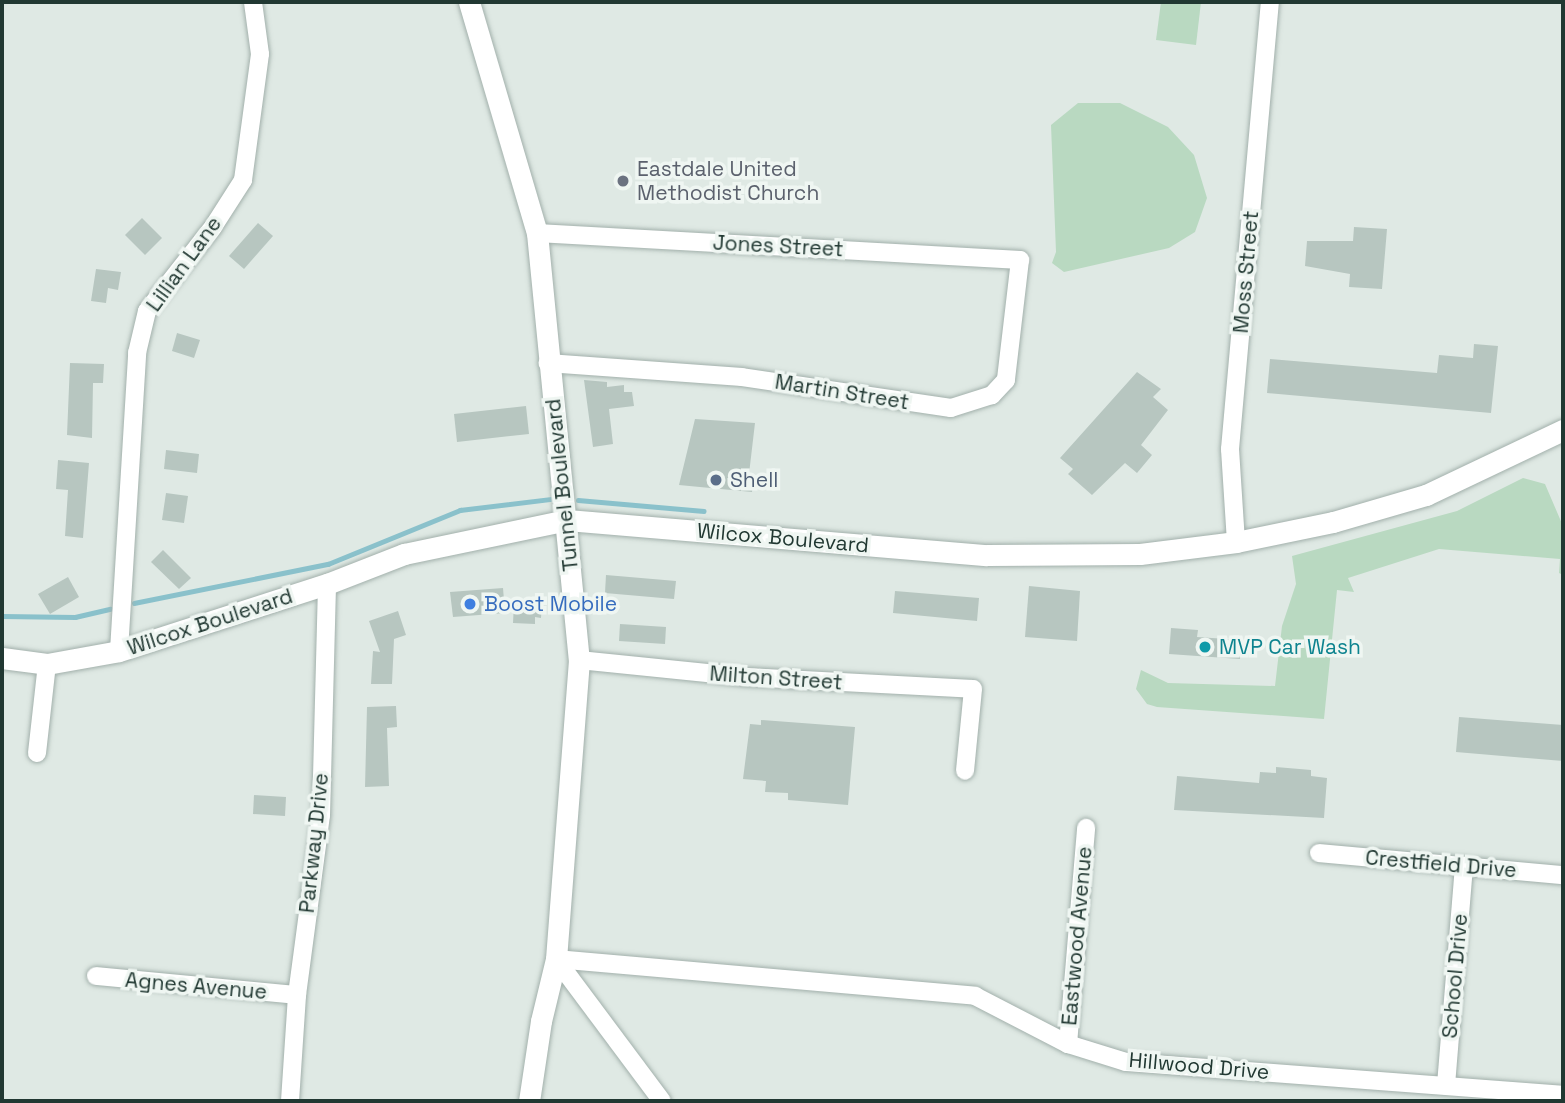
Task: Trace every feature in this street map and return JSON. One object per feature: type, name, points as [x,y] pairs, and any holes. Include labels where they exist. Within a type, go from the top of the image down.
[{"type":"main road","name":"Tunnel Boulevard","points":[[468,2],[537,233],[579,660],[556,959],[541,1021],[529,1101]]},
{"type":"main road","name":"Wilcox Boulevard","points":[[2,658],[47,664],[120,651],[327,584],[404,554],[567,520],[987,555],[1140,554],[1236,542],[1416,498],[1563,430]]},
{"type":"street","name":"Moss Street","points":[[1236,542],[1230,449],[1270,2]]},
{"type":"street","name":"Lillian Lane","points":[[120,651],[137,353],[147,311],[213,227],[243,180],[260,54],[259,4]]},
{"type":"street","name":"Jones Street","points":[[537,233],[1020,260]]},
{"type":"street","name":"Martin Street","points":[[548,363],[741,377],[951,408],[992,395],[1006,380],[1020,260]]},
{"type":"street","name":"Parkway Drive","points":[[290,1101],[297,995],[321,815],[327,584]]},
{"type":"street","name":"Milton Street","points":[[579,660],[746,677],[973,689],[965,771]]},
{"type":"street","points":[[37,754],[47,664]]},
{"type":"street","name":"Eastwood Avenue","points":[[1068,1044],[1086,828]]},
{"type":"street","name":"Crestfield Drive","points":[[1319,853],[1563,875]]},
{"type":"street","name":"School Drive","points":[[1446,1085],[1464,866]]},
{"type":"street","points":[[556,959],[662,1101]]},
{"type":"street","name":"Hillwood Drive","points":[[556,959],[975,996],[1068,1044],[1126,1062],[1563,1095]]},
{"type":"street","name":"Agnes Avenue","points":[[96,976],[297,995]]},
{"type":"green space","points":[[1161,2],[1201,2],[1196,45],[1156,40]]},
{"type":"green space","points":[[1078,103],[1120,103],[1168,127],[1194,155],[1207,198],[1195,232],[1169,248],[1064,272],[1052,263],[1056,252],[1051,125]]},
{"type":"green space","points":[[1523,478],[1545,484],[1563,526],[1563,575],[1559,573],[1560,559],[1439,549],[1348,578],[1354,592],[1337,590],[1324,719],[1157,707],[1147,704],[1136,689],[1141,670],[1168,683],[1275,686],[1282,626],[1296,584],[1292,556],[1457,511]]},
{"type":"building","points":[[142,218],[162,238],[145,255],[125,235]]},
{"type":"building","points":[[258,223],[273,236],[244,269],[229,256]]},
{"type":"building","points":[[1354,227],[1387,229],[1382,289],[1349,287],[1350,274],[1305,266],[1307,241],[1353,241]]},
{"type":"building","points":[[96,269],[121,272],[118,290],[108,288],[106,303],[91,301]]},
{"type":"building","points":[[177,333],[200,340],[194,358],[172,351]]},
{"type":"building","points":[[1474,344],[1498,346],[1491,413],[1267,393],[1270,359],[1437,373],[1439,355],[1473,358]]},
{"type":"building","points":[[70,363],[104,364],[103,383],[93,383],[92,438],[67,435]]},
{"type":"building","points":[[1137,372],[1161,389],[1153,397],[1168,410],[1141,445],[1152,455],[1137,473],[1125,463],[1092,495],[1068,474],[1073,469],[1060,458]]},
{"type":"building","points":[[584,380],[607,382],[607,387],[624,385],[624,392],[632,392],[634,406],[609,409],[613,444],[593,447]]},
{"type":"building","points":[[526,406],[529,434],[457,442],[454,414]]},
{"type":"building","points":[[695,419],[755,423],[749,474],[754,475],[752,492],[679,485]]},
{"type":"building","points":[[166,450],[199,454],[197,473],[164,469]]},
{"type":"building","points":[[58,460],[89,463],[83,538],[65,536],[68,490],[56,489]]},
{"type":"building","points":[[166,493],[188,496],[184,523],[162,520]]},
{"type":"building","points":[[163,550],[191,578],[179,589],[151,562]]},
{"type":"building","points":[[606,575],[676,581],[674,599],[605,593]]},
{"type":"building","points":[[68,577],[79,597],[50,614],[38,594]]},
{"type":"building","points":[[1029,586],[1080,591],[1077,641],[1025,637]]},
{"type":"building","points":[[503,588],[505,613],[453,617],[450,592]]},
{"type":"building","points":[[895,591],[979,598],[977,621],[893,613]]},
{"type":"building","points":[[514,603],[542,603],[541,618],[535,617],[535,624],[513,623]]},
{"type":"building","points":[[398,611],[406,635],[394,639],[392,684],[371,684],[373,651],[380,652],[369,621]]},
{"type":"building","points":[[620,624],[666,627],[665,644],[619,641]]},
{"type":"building","name":"MVP Car Wash","points":[[1171,628],[1198,630],[1197,637],[1242,640],[1240,659],[1169,654]]},
{"type":"building","points":[[396,706],[397,727],[387,728],[389,786],[365,787],[367,707]]},
{"type":"building","points":[[1459,717],[1563,725],[1563,761],[1456,752]]},
{"type":"building","points":[[761,720],[855,727],[848,805],[788,800],[788,793],[765,792],[766,781],[743,779],[750,724],[761,725]]},
{"type":"building","points":[[1276,767],[1311,770],[1311,776],[1327,778],[1324,818],[1174,810],[1177,776],[1259,783],[1260,772],[1276,773]]},
{"type":"building","points":[[254,795],[286,797],[285,816],[253,814]]},
{"type":"waterway","points":[[134,603],[328,564],[460,510],[551,499]]},
{"type":"waterway","points":[[578,500],[704,511]]},
{"type":"waterway","points":[[2,616],[75,617],[110,609]]},
{"type":"place","name":"Eastdale United Methodist Church","points":[[623,181]]},
{"type":"place","name":"Shell","points":[[716,480]]},
{"type":"place","name":"Boost Mobile","points":[[470,604]]},
{"type":"place","name":"MVP Car Wash","points":[[1205,647]]}]
